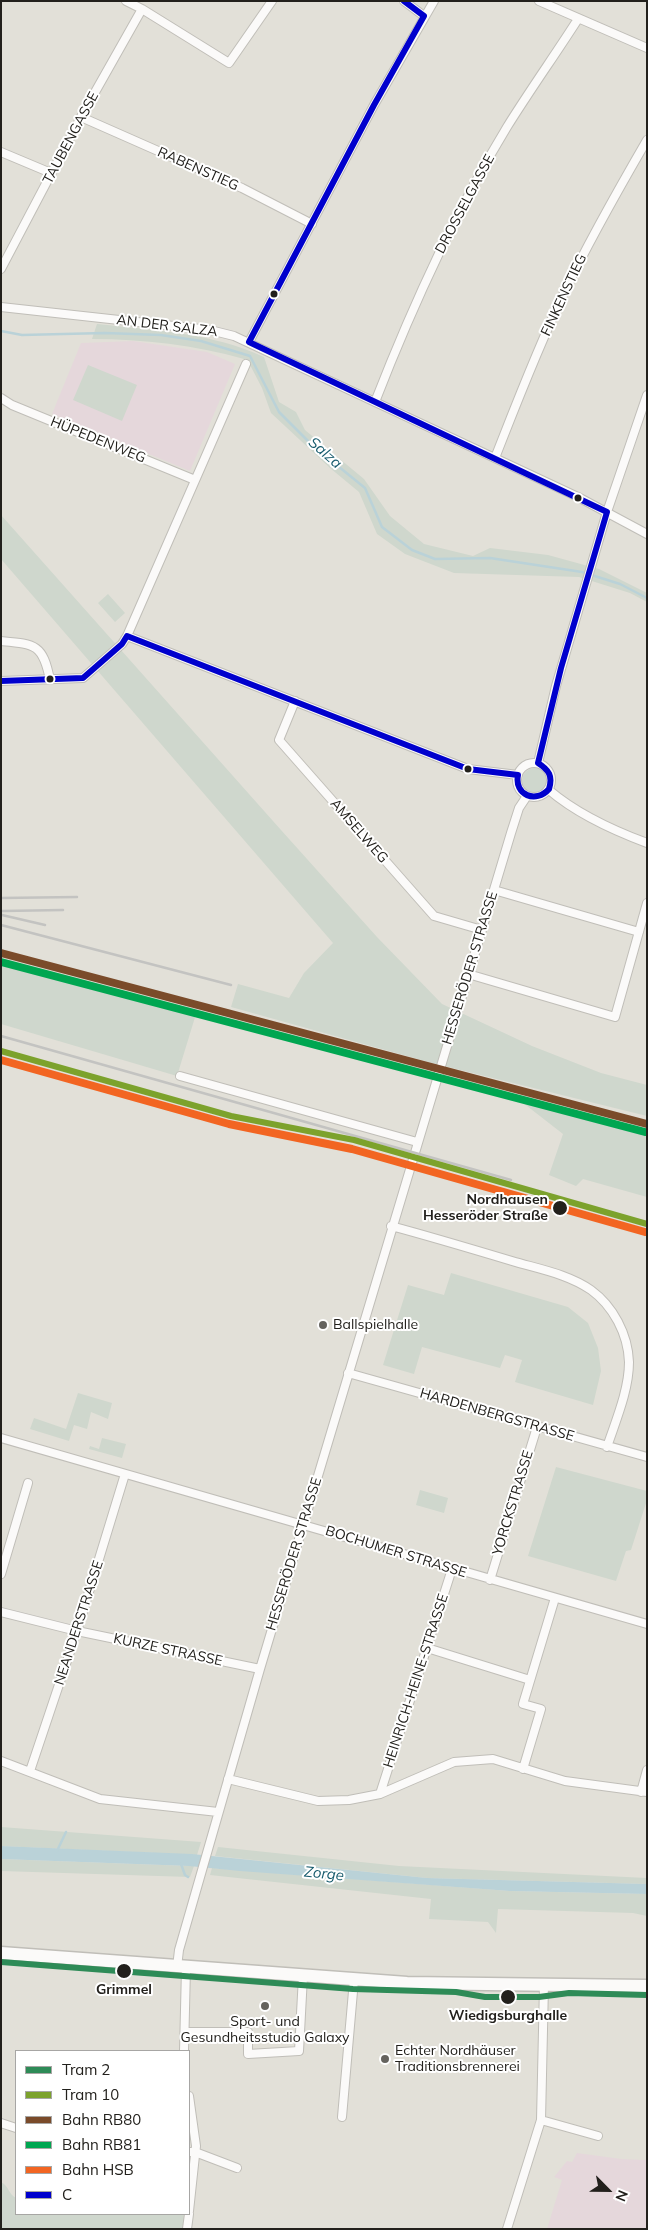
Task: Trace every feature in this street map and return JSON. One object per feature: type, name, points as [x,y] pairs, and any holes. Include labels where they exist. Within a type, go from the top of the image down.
[{"type":"main road","points":[[1,1953],[354,1980],[544,1986],[647,1986]]},
{"type":"street","points":[[126,1],[229,63],[272,1]]},
{"type":"street","points":[[404,1],[424,16]]},
{"type":"street","points":[[249,342],[374,105],[434,1]]},
{"type":"street","points":[[538,1],[647,48]]},
{"type":"street","name":"TAUBENGASSE","points":[[1,269],[81,117],[142,9]]},
{"type":"street","name":"DROSSELGASSE","points":[[375,402],[405,326],[473,187],[507,128],[578,19]]},
{"type":"street","name":"RABENSTIEG","points":[[81,117],[242,188],[312,224]]},
{"type":"street","name":"FINKENSTIEG","points":[[495,458],[528,373],[563,294],[589,243],[647,140]]},
{"type":"street","points":[[1,152],[51,173]]},
{"type":"street","name":"AN DER SALZA","points":[[1,307],[210,330],[234,336],[495,458],[607,512],[647,534]]},
{"type":"street","points":[[1,681],[83,678],[122,644],[246,364]]},
{"type":"street","points":[[538,763],[556,686],[607,512],[647,395]]},
{"type":"street","name":"HÜPEDENWEG","points":[[1,398],[12,406],[195,480]]},
{"type":"street","points":[[127,636],[468,769],[518,775]]},
{"type":"street","points":[[1,640],[30,644],[38,649],[46,660],[50,680]]},
{"type":"street","name":"AMSELWEG","points":[[295,701],[279,740],[434,916],[482,930]]},
{"type":"street","points":[[538,763],[547,769],[551,775],[552,784],[549,790],[540,797],[527,796],[520,791],[517,784],[518,775],[526,765],[538,763]]},
{"type":"street","points":[[549,790],[561,800],[586,815],[620,833],[647,843]]},
{"type":"street","name":"HESSERÖDER STRASSE","points":[[182,1968],[179,1950],[260,1669],[416,1142],[513,825],[519,808],[527,796]]},
{"type":"street","points":[[494,890],[639,932]]},
{"type":"street","points":[[468,974],[615,1017],[647,904]]},
{"type":"street","points":[[180,1076],[416,1142]]},
{"type":"street","points":[[391,1226],[561,1275],[592,1291],[604,1302],[614,1314],[622,1331],[629,1362],[624,1392],[607,1447]]},
{"type":"street","name":"HARDENBERGSTRASSE","points":[[348,1373],[647,1457]]},
{"type":"street","name":"YORCKSTRASSE","points":[[490,1580],[537,1427]]},
{"type":"street","name":"BOCHUMER STRASSE","points":[[1,1438],[647,1624]]},
{"type":"street","name":"NEANDERSTRASSE","points":[[30,1771],[77,1631],[125,1474]]},
{"type":"street","points":[[1,1574],[28,1483]]},
{"type":"street","name":"HEINRICH-HEINE-STRASSE","points":[[380,1794],[452,1569]]},
{"type":"street","points":[[523,1768],[541,1709],[523,1704],[555,1598]]},
{"type":"street","name":"KURZE STRASSE","points":[[1,1612],[77,1631],[260,1669]]},
{"type":"street","points":[[427,1648],[530,1680]]},
{"type":"street","points":[[228,1779],[318,1801],[349,1800],[380,1794],[454,1762],[493,1759],[565,1781],[644,1792],[647,1770]]},
{"type":"street","points":[[1,1761],[100,1799],[218,1812]]},
{"type":"street","points":[[182,1968],[184,2050]]},
{"type":"street","points":[[185,2032],[248,2032],[248,2054],[299,2051],[303,1976]]},
{"type":"street","points":[[342,2117],[354,1980]]},
{"type":"street","points":[[506,2229],[541,2120],[544,1986]]},
{"type":"street","points":[[190,2102],[196,2139],[192,2152],[190,2192]]},
{"type":"street","points":[[541,2120],[598,2136]]},
{"type":"street","points":[[1,2123],[15,2128]]},
{"type":"street","points":[[192,2152],[237,2168]]},
{"type":"street","points":[[187,2229],[189,2215]]},
{"type":"shaded area","points":[[97,324],[204,338],[244,349],[264,357],[279,402],[296,412],[305,430],[364,479],[390,516],[424,544],[473,556],[490,548],[548,555],[599,569],[647,593],[647,602],[630,593],[579,577],[454,573],[405,554],[377,534],[359,492],[330,468],[271,413],[262,388],[249,363],[244,359],[169,344],[131,340],[92,339]]},
{"type":"shaded area","points":[[133,341],[207,352],[235,364],[190,471],[52,414],[81,343]]},
{"type":"shaded area","points":[[88,365],[137,385],[122,421],[73,400]]},
{"type":"shaded area","points":[[1,515],[377,937],[442,1004],[532,1046],[601,1073],[647,1085],[647,1116],[432,1063],[231,1007],[238,984],[289,998],[304,973],[333,943],[1,559]]},
{"type":"shaded area","points":[[108,594],[125,613],[115,622],[98,603]]},
{"type":"shaded area","points":[[535,768],[544,772],[548,781],[544,790],[535,794],[526,790],[522,781],[526,772]]},
{"type":"shaded area","points":[[1,961],[196,1014],[177,1076],[1,1024]]},
{"type":"shaded area","points":[[518,1099],[647,1132],[647,1197],[583,1179],[576,1186],[549,1175],[563,1134]]},
{"type":"shaded area","points":[[451,1273],[568,1307],[588,1323],[598,1348],[601,1371],[593,1405],[515,1382],[522,1360],[505,1355],[500,1368],[422,1347],[414,1374],[383,1365],[408,1285],[444,1295]]},
{"type":"shaded area","points":[[78,1393],[112,1403],[108,1419],[91,1412],[87,1429],[74,1425],[69,1441],[30,1429],[34,1418],[66,1429]]},
{"type":"shaded area","points":[[102,1438],[126,1444],[122,1458],[89,1449],[90,1446],[99,1449]]},
{"type":"shaded area","points":[[556,1467],[647,1491],[647,1500],[631,1550],[626,1551],[616,1581],[528,1556]]},
{"type":"shaded area","points":[[420,1490],[448,1498],[444,1513],[416,1505]]},
{"type":"shaded area","points":[[1,1827],[201,1842],[197,1855],[1,1846]]},
{"type":"shaded area","points":[[218,1847],[399,1866],[647,1878],[647,1884],[427,1878],[215,1856]]},
{"type":"shaded area","points":[[1,1859],[194,1866],[190,1877],[1,1871]]},
{"type":"shaded area","points":[[212,1868],[510,1891],[647,1894],[647,1916],[633,1913],[498,1909],[496,1933],[488,1922],[429,1919],[431,1899],[210,1875]]},
{"type":"shaded area","points":[[577,2153],[621,2159],[647,2160],[647,2229],[547,2229],[562,2180],[554,2177],[567,2161],[572,2162]]},
{"type":"shaded area","points":[[1,2182],[15,2197],[15,2215],[184,2215],[183,2229],[1,2229]]},
{"type":"water","name":"Zorge","points":[[1,1846],[192,1854],[427,1878],[647,1884],[647,1894],[510,1891],[189,1866],[1,1859]]},
{"type":"waterway","name":"Salza","points":[[1,331],[22,335],[105,333],[161,335],[201,341],[250,356],[279,412],[312,445],[365,488],[382,527],[412,550],[435,559],[490,558],[582,572],[620,584],[647,598]]},
{"type":"waterway","points":[[57,1851],[66,1832]]},
{"type":"waterway","points":[[181,1864],[185,1875],[188,1877]]},
{"type":"railway","points":[[1,898],[77,897]]},
{"type":"railway","points":[[2,911],[63,910]]},
{"type":"railway","points":[[2,915],[45,925]]},
{"type":"railway","points":[[1,925],[231,985]]},
{"type":"railway","points":[[1,1036],[511,1180]]},
{"type":"tram line","name":"10","points":[[1,1051],[231,1116],[354,1140],[647,1224]]},
{"type":"tram line","name":"2","points":[[1,1962],[353,1989],[456,1992],[485,1997],[539,1997],[569,1993],[647,1995]]},
{"type":"rail line","name":"RB80","points":[[1,953],[647,1124]]},
{"type":"rail line","name":"RB81","points":[[1,962],[645,1132]]},
{"type":"rail line","name":"HSB","points":[[1,1060],[229,1124],[352,1149],[645,1232]]},
{"type":"transit line","name":"C","points":[[1,681],[83,678],[122,644],[127,636],[468,769],[518,775],[519,788],[527,795],[538,796],[544,794],[549,789],[551,780],[549,774],[538,763],[561,668],[607,512],[249,342],[374,105],[424,16],[404,1]]},
{"type":"place","name":"Nordhausen Hesseröder Straße","points":[[560,1208]]},
{"type":"place","name":"Ballspielhalle","points":[[323,1325]]},
{"type":"place","name":"Grimmel","points":[[124,1971]]},
{"type":"place","name":"Wiedigsburghalle","points":[[508,1997]]},
{"type":"place","name":"Sport- und Gesundheitsstudio Galaxy","points":[[265,2006]]},
{"type":"place","name":"Echter Nordhäuser Traditionsbrennerei","points":[[385,2059]]}]
